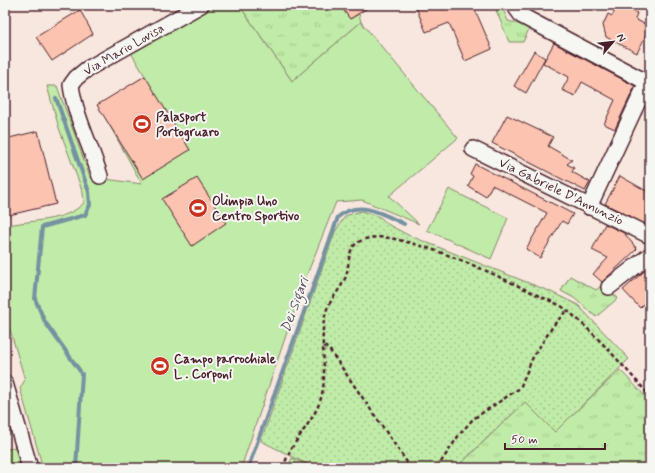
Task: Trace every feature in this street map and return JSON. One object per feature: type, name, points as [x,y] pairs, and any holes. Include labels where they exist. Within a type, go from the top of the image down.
[{"type":"street","name":"Via Mario Lovisa","points":[[100,176],[93,152],[73,100],[71,85],[76,78],[87,69],[201,5]]},
{"type":"street","points":[[518,10],[547,30],[649,83],[589,207]]},
{"type":"street","name":"Via Gabriele D'Annunzio","points":[[473,148],[650,236]]},
{"type":"street","points":[[609,288],[650,254]]},
{"type":"street","points":[[5,383],[30,468]]},
{"type":"path","points":[[283,468],[294,444],[317,411],[322,394],[324,379],[324,322],[326,311],[338,293],[345,277],[350,252],[358,241],[370,238],[388,238],[422,247],[482,269],[567,310],[591,333],[650,396]]},
{"type":"path","points":[[437,468],[459,435],[473,419],[520,388],[533,357],[553,326],[567,310]]},
{"type":"path","points":[[324,346],[329,349],[411,468]]},
{"type":"green space","points":[[213,5],[239,5],[292,81],[361,22],[458,138],[389,196],[419,224],[362,200],[336,202],[304,282],[241,468],[43,468],[20,388],[25,380],[5,313],[5,226],[57,217],[67,214],[84,203],[83,193],[59,128],[47,86],[57,86],[90,177],[142,184],[99,106],[145,76],[130,51]]},
{"type":"green space","points":[[239,5],[340,5],[350,19],[359,14],[361,22],[292,81]]},
{"type":"green space","points":[[494,5],[501,5],[508,21],[530,27],[523,42],[509,42]]},
{"type":"green space","points":[[449,189],[508,218],[491,259],[427,230]]},
{"type":"green space","points":[[361,211],[380,217],[389,225],[408,235],[549,291],[578,305],[629,359],[555,432],[525,402],[456,468],[315,468],[261,441],[335,232],[345,216]]},
{"type":"green space","points":[[570,276],[596,290],[602,285],[618,298],[596,317],[574,298],[561,291]]},
{"type":"green space","points":[[620,370],[650,401],[650,468],[456,468],[525,402],[555,431]]},
{"type":"green space","points":[[15,447],[21,468],[5,468],[5,450]]},
{"type":"green space","points":[[292,458],[315,468],[288,468]]},
{"type":"building","points":[[340,5],[372,5],[350,19]]},
{"type":"building","points":[[415,5],[473,5],[492,49],[465,61],[449,23],[426,32]]},
{"type":"building","points":[[618,5],[637,13],[635,19],[650,27],[637,53],[606,37],[603,25],[608,14],[612,16]]},
{"type":"building","points":[[80,10],[93,34],[52,61],[36,37]]},
{"type":"building","points":[[554,43],[635,86],[615,129],[604,124],[615,100],[582,82],[575,96],[562,90],[569,77],[543,63]]},
{"type":"building","points":[[534,51],[545,58],[526,93],[514,86]]},
{"type":"building","points":[[145,76],[190,150],[143,179],[97,105]]},
{"type":"building","points":[[507,115],[553,137],[548,146],[572,160],[567,164],[574,168],[572,172],[590,182],[585,191],[492,143]]},
{"type":"building","points":[[38,131],[56,204],[5,216],[5,139]]},
{"type":"building","points":[[475,164],[573,214],[567,224],[562,221],[540,258],[526,249],[547,213],[492,185],[486,197],[468,186],[473,176],[470,174]]},
{"type":"building","points":[[620,176],[650,193],[650,226],[605,204]]},
{"type":"building","points":[[197,178],[226,223],[192,246],[162,199]]},
{"type":"building","points":[[605,224],[624,233],[637,249],[602,282],[593,274],[608,258],[592,250]]},
{"type":"building","points":[[650,266],[650,298],[640,308],[623,290]]},
{"type":"waterway","points":[[56,98],[89,192],[90,205],[85,215],[42,227],[35,299],[45,322],[80,371]]},
{"type":"waterway","name":"Dei Sigari","points":[[248,468],[338,217],[354,209],[363,209],[388,216],[404,224]]},
{"type":"waterway","points":[[76,468],[82,374]]},
{"type":"place","name":"Palasport Portogruaro","points":[[142,124]]},
{"type":"place","name":"Olimpia Uno Centro Sportivo","points":[[198,208]]},
{"type":"place","name":"Campo parrochiale L . Corponi","points":[[160,366]]}]
